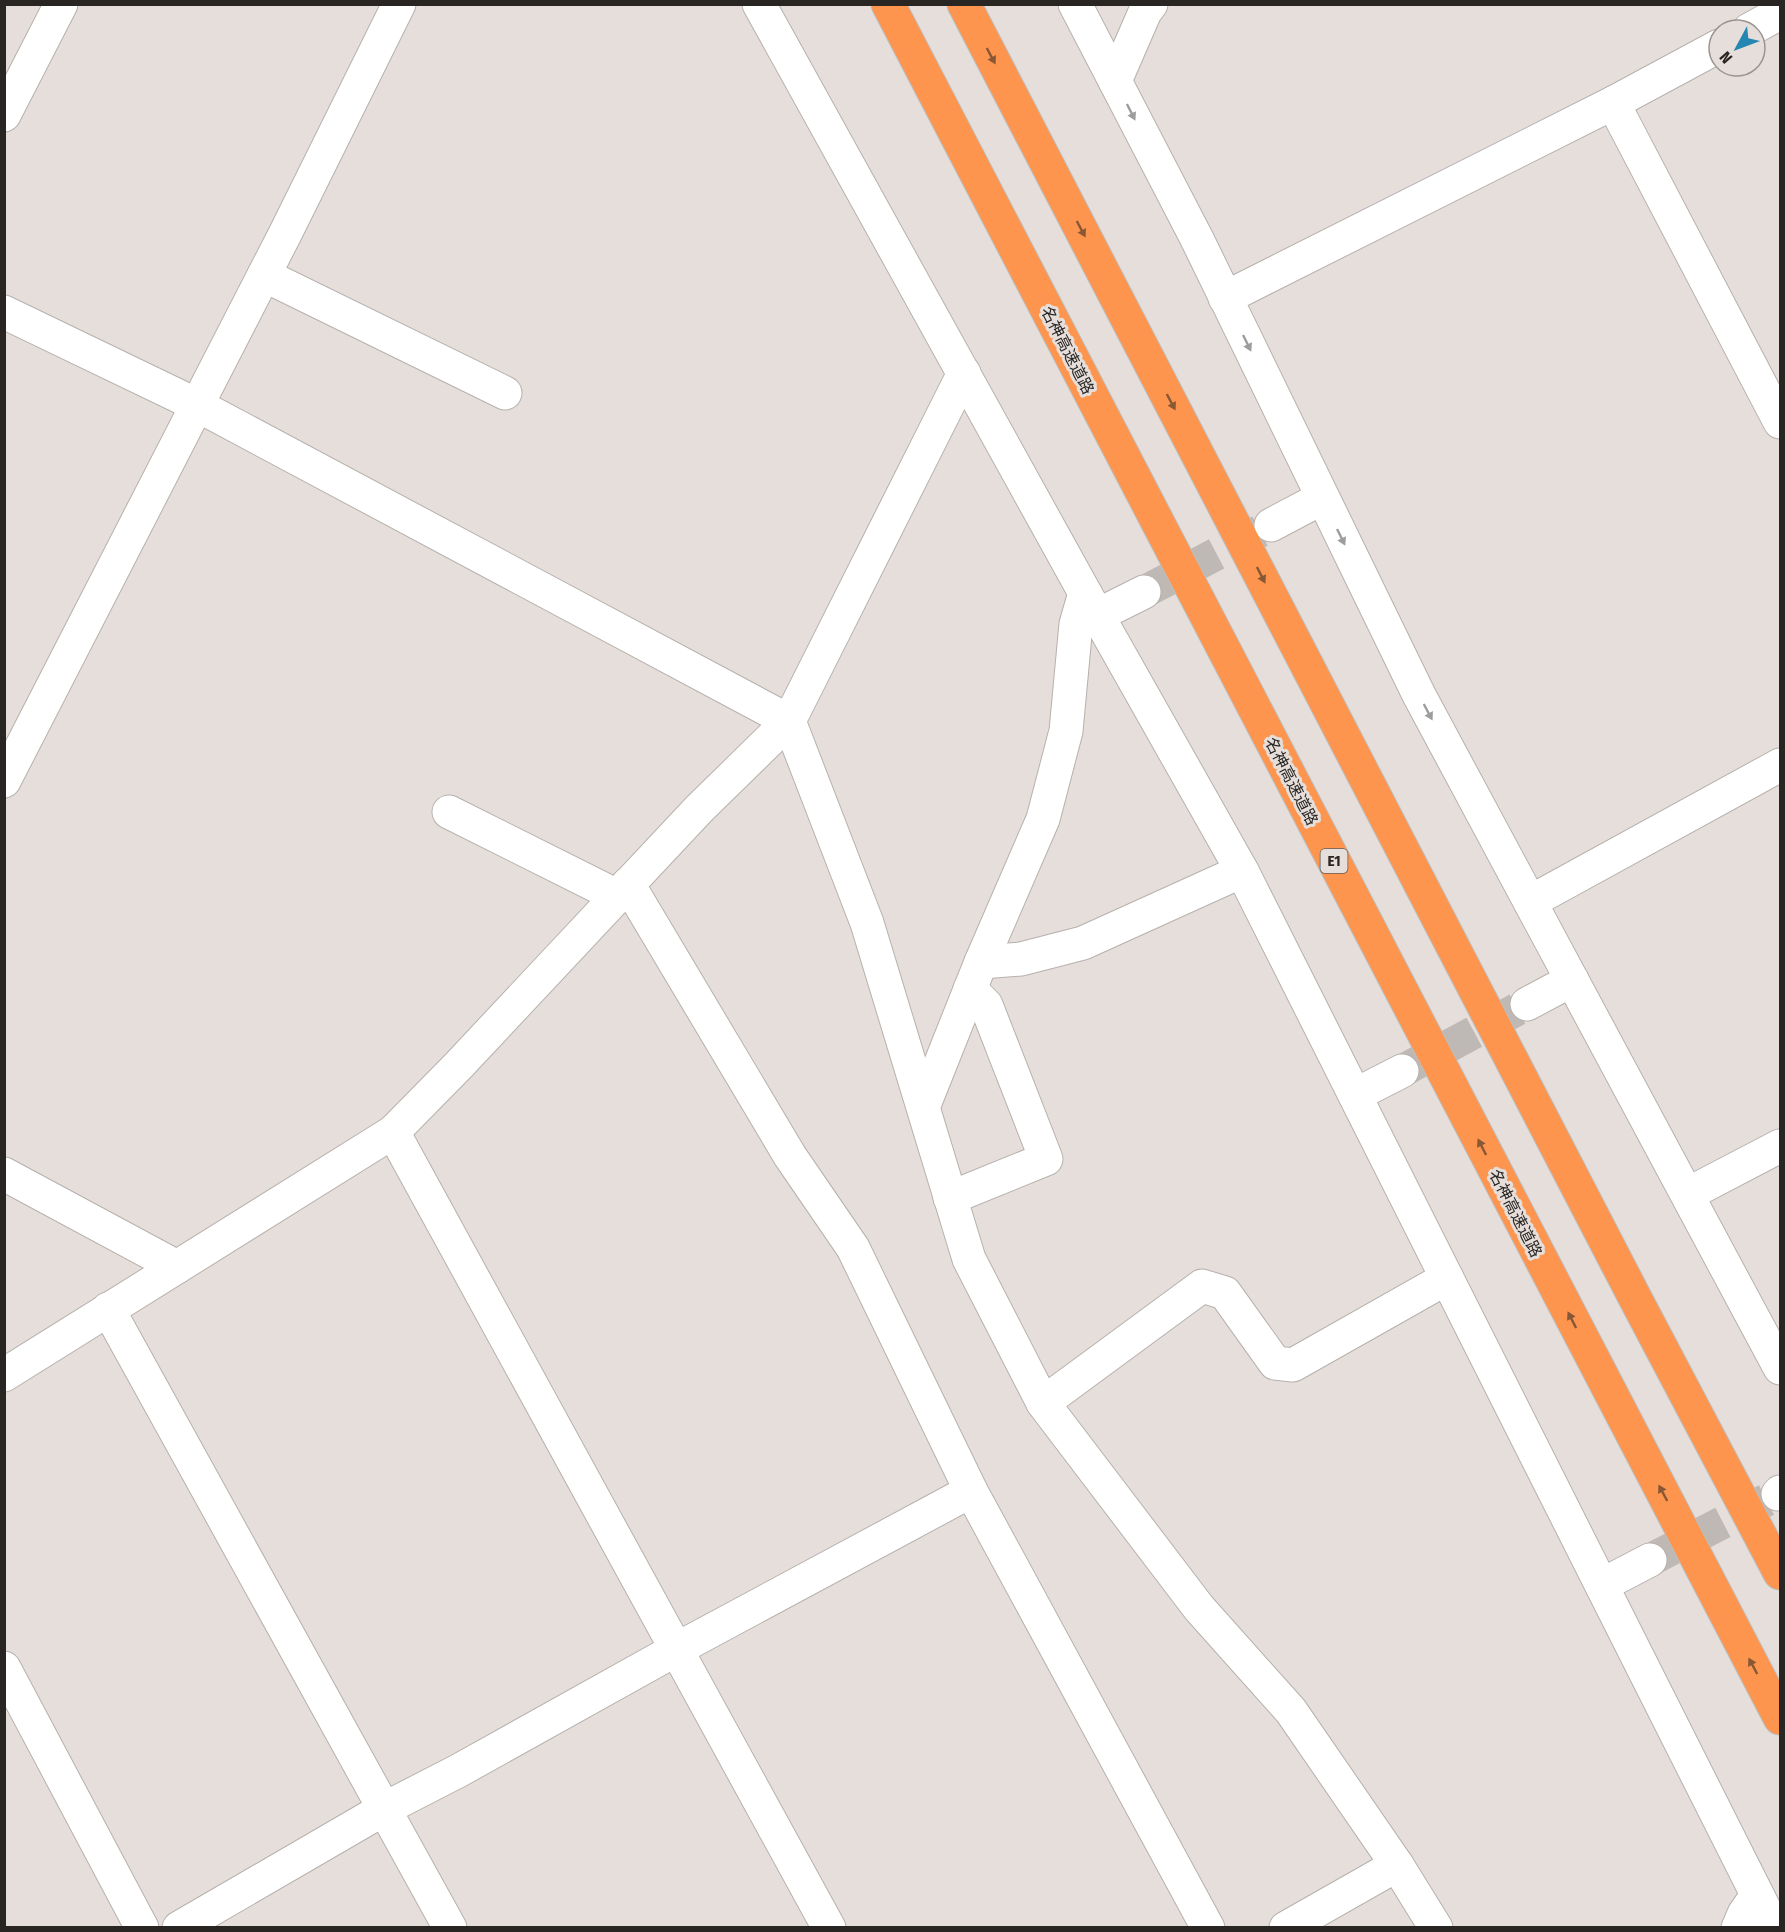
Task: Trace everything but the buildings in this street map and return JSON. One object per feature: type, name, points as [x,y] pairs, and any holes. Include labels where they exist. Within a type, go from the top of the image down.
[{"type":"highway","name":"名神高速道路","points":[[888,4],[1780,1718]]},
{"type":"highway","points":[[964,4],[1780,1573]]},
{"type":"street","points":[[4,115],[61,4]]},
{"type":"street","points":[[4,781],[264,275],[399,4]]},
{"type":"street","points":[[759,4],[1242,871],[1774,1928]]},
{"type":"street","points":[[1075,4],[1197,239],[1419,695],[1780,1368]]},
{"type":"street","points":[[1115,81],[1145,12],[1151,4]]},
{"type":"street","points":[[1225,298],[1613,103],[1707,52]]},
{"type":"street","points":[[1613,103],[1780,422]]},
{"type":"street","points":[[264,275],[505,393]]},
{"type":"street","points":[[4,312],[197,405],[789,721],[867,923],[969,1259],[1044,1403],[1199,1608],[1291,1711],[1397,1865],[1437,1928]]},
{"type":"street","points":[[4,1375],[393,1132],[699,809],[789,721],[964,373]]},
{"type":"street","points":[[1271,525],[1322,498]]},
{"type":"street","points":[[924,1105],[976,975],[1043,819],[1066,731],[1076,624],[1092,604],[1144,592]]},
{"type":"street","points":[[1530,902],[1780,765]]},
{"type":"street","points":[[449,812],[623,890],[790,1156],[853,1248],[971,1491],[1208,1928]]},
{"type":"street","points":[[976,975],[1083,943],[1242,871]]},
{"type":"street","points":[[950,1198],[1046,1159],[976,975]]},
{"type":"street","points":[[1527,1004],[1572,980]]},
{"type":"street","points":[[1355,1095],[1402,1071]]},
{"type":"street","points":[[393,1132],[829,1928]]},
{"type":"street","points":[[1688,1194],[1780,1146]]},
{"type":"street","points":[[4,1174],[177,1267]]},
{"type":"street","points":[[1044,1403],[1202,1286],[1225,1293],[1275,1363],[1293,1365],[1447,1278]]},
{"type":"street","points":[[108,1309],[450,1928]]},
{"type":"street","points":[[179,1928],[384,1809],[458,1771],[677,1649],[971,1491]]},
{"type":"street","points":[[1602,1585],[1650,1560]]},
{"type":"street","points":[[4,1668],[142,1928]]},
{"type":"street","points":[[1286,1928],[1397,1865]]},
{"type":"street","points":[[1738,1928],[1757,1895]]},
{"type":"tunnel","points":[[1144,592],[1268,527]]},
{"type":"tunnel","points":[[1402,1071],[1527,1004]]},
{"type":"tunnel","points":[[1650,1560],[1778,1494]]}]
